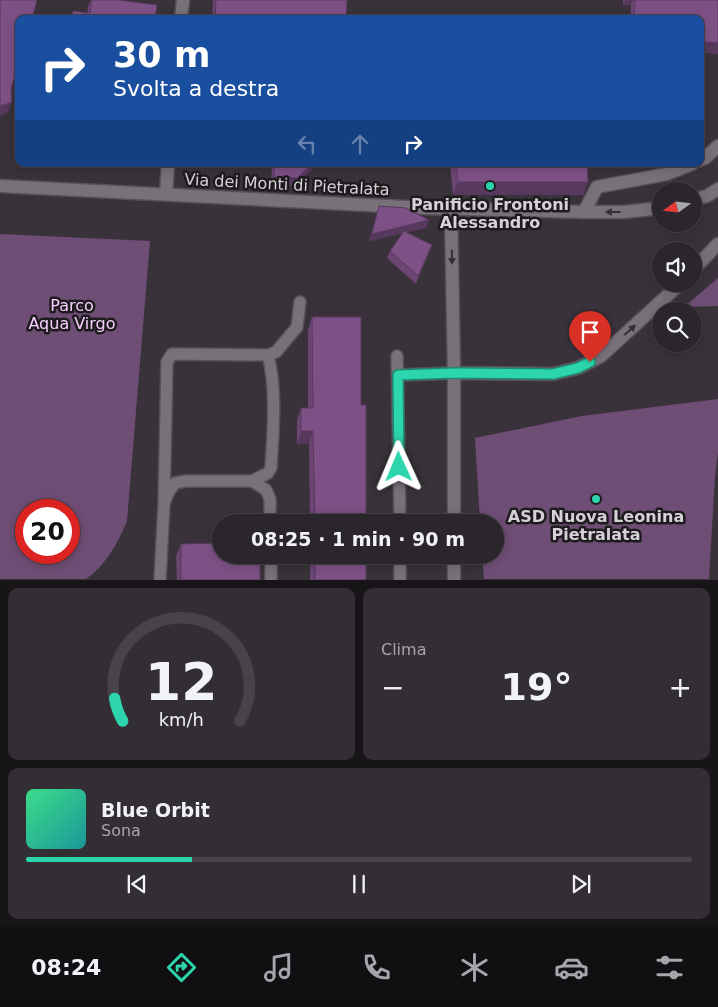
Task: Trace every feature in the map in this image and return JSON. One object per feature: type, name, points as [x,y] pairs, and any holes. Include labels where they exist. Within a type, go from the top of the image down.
[{"type":"street","points":[[181,15],[183,0]]},
{"type":"street","points":[[704,158],[718,146]]},
{"type":"street","points":[[166,194],[168,167]]},
{"type":"street","points":[[584,212],[596,187],[668,174],[685,167]]},
{"type":"street","name":"Via dei Monti di Pietralata","points":[[0,186],[451,209],[624,212],[652,209]]},
{"type":"street","points":[[702,197],[718,190]]},
{"type":"street","points":[[451,209],[454,514]]},
{"type":"street","points":[[702,262],[718,244]]},
{"type":"street","points":[[702,265],[718,254]]},
{"type":"street","points":[[454,373],[553,374],[578,368],[601,356],[671,292]]},
{"type":"street","points":[[454,564],[454,580]]},
{"type":"lane","points":[[160,580],[168,362],[172,354],[268,355],[276,352],[297,327],[300,302]]},
{"type":"lane","points":[[268,355],[272,369],[273,386],[270,514]]},
{"type":"lane","points":[[397,356],[400,514]]},
{"type":"lane","points":[[398,375],[454,373]]},
{"type":"lane","points":[[164,504],[168,493],[175,483],[186,481],[252,481],[268,473],[271,468]]},
{"type":"lane","points":[[252,481],[266,490],[270,499]]},
{"type":"lane","points":[[271,564],[271,580]]},
{"type":"lane","points":[[400,564],[400,580]]},
{"type":"green space","name":"Parco Aqua Virgo","points":[[0,234],[150,241],[127,521],[105,560],[86,579],[0,579]]},
{"type":"green space","points":[[718,278],[718,306],[702,306],[702,302],[690,302]]},
{"type":"green space","name":"ASD Nuova Leonina Pietralata","points":[[718,399],[718,453],[709,579],[484,579],[483,564],[504,564],[504,514],[480,514],[475,438],[582,416]]},
{"type":"building","points":[[0,0],[37,0],[33,15],[15,15],[15,76],[11,89],[12,102],[0,105]]},
{"type":"building","points":[[92,0],[119,0],[157,5],[156,15],[72,15],[73,11],[90,13]]},
{"type":"building","points":[[216,0],[347,0],[346,15],[215,15]]},
{"type":"building","points":[[635,0],[718,0],[718,43],[704,42],[704,15],[634,15]]},
{"type":"building","points":[[274,167],[309,167],[297,178],[274,176]]},
{"type":"building","points":[[456,167],[587,167],[588,182],[458,182]]},
{"type":"building","points":[[379,206],[406,208],[429,220],[372,234]]},
{"type":"building","points":[[404,231],[432,245],[418,276],[390,251]]},
{"type":"building","points":[[312,317],[361,317],[361,405],[366,405],[366,514],[315,514],[313,431],[301,431],[301,408],[313,408]]},
{"type":"building","points":[[212,543],[212,564],[260,564],[260,580],[181,580],[181,544]]},
{"type":"building","points":[[315,564],[366,564],[366,580],[315,580]]},
{"type":"place","name":"Panificio Frontoni Alessandro","points":[[490,186]]},
{"type":"place","name":"ASD Nuova Leonina Pietralata","points":[[596,499]]},
{"type":"route","points":[[399,467],[398,375],[454,373],[553,374],[578,368],[590,362]]}]
